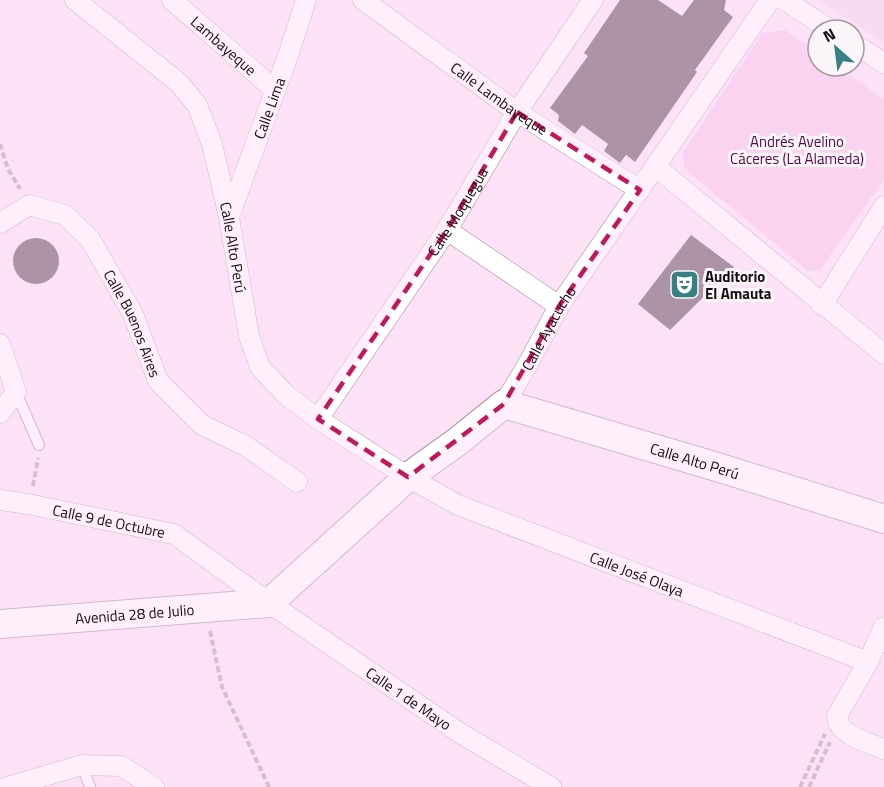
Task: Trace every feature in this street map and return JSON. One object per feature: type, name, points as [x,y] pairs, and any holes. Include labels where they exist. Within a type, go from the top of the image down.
[{"type":"street","name":"Calle Alto Perú","points":[[75,0],[179,83],[197,105],[212,144],[229,217],[249,336],[260,367],[285,394],[318,420],[408,477]]},
{"type":"street","name":"Lambayeque","points":[[171,0],[275,90]]},
{"type":"street","name":"Calle Lima","points":[[229,217],[306,0]]},
{"type":"street","name":"Calle Lambayeque","points":[[363,0],[517,112],[640,190]]},
{"type":"street","name":"Calle Moquegua","points":[[318,420],[447,230],[517,112],[593,0]]},
{"type":"street","name":"Calle Ayacucho","points":[[269,603],[408,477],[504,404],[559,306],[770,0]]},
{"type":"street","points":[[784,0],[812,18]]},
{"type":"street","points":[[866,52],[884,63]]},
{"type":"street","points":[[656,167],[884,354]]},
{"type":"street","points":[[0,223],[29,206]]},
{"type":"street","name":"Calle Buenos Aires","points":[[29,206],[65,215],[90,239],[133,314],[158,381],[202,425],[246,446],[297,482]]},
{"type":"street","points":[[822,305],[884,206]]},
{"type":"street","points":[[447,230],[559,306]]},
{"type":"street","points":[[0,344],[16,392],[0,413]]},
{"type":"street","name":"Calle Alto Perú","points":[[504,404],[717,466],[884,519]]},
{"type":"street","name":"Calle José Olaya","points":[[408,477],[458,505],[868,662]]},
{"type":"street","name":"Calle 9 de Octubre","points":[[0,500],[174,534],[269,603]]},
{"type":"street","name":"Avenida 28 de Julio","points":[[0,624],[269,603]]},
{"type":"street","name":"Calle 1 de Mayo","points":[[269,603],[460,733],[551,787]]},
{"type":"street","points":[[884,627],[868,662],[837,716],[837,724],[842,731],[884,749]]},
{"type":"street","points":[[7,787],[82,765],[121,766],[154,787]]},
{"type":"lane","points":[[16,392],[39,445]]},
{"type":"lane","points":[[82,765],[90,787]]},
{"type":"path","points":[[0,144],[8,170],[29,206]]},
{"type":"path","points":[[28,504],[37,468],[39,445]]},
{"type":"path","points":[[204,607],[222,687],[268,787]]},
{"type":"path","points":[[800,787],[823,736],[837,724]]},
{"type":"path","points":[[809,787],[837,724]]},
{"type":"highlighted area","points":[[517,112],[640,190],[559,306],[504,404],[408,477],[318,419],[447,230]]},
{"type":"shaded area","points":[[819,0],[884,0],[884,42],[866,30],[866,18],[847,18]]},
{"type":"green space","name":"Andrés Avelino Cáceres (La Alameda)","points":[[785,30],[806,45],[806,78],[853,78],[884,99],[884,179],[820,270],[808,271],[685,169],[682,154],[762,33]]},
{"type":"building","points":[[620,0],[658,0],[682,16],[694,0],[726,0],[724,10],[733,17],[695,70],[697,72],[635,162],[626,155],[620,163],[604,151],[608,144],[582,125],[575,134],[558,121],[559,115],[550,108],[588,56],[584,53]]},
{"type":"building","name":"Auditorio El Amauta","points":[[691,235],[734,267],[670,330],[638,304]]},
{"type":"building","points":[[36,238],[52,245],[59,261],[52,277],[36,284],[20,277],[13,261],[20,245]]},
{"type":"place","name":"Auditorio El Amauta","points":[[684,285]]}]
